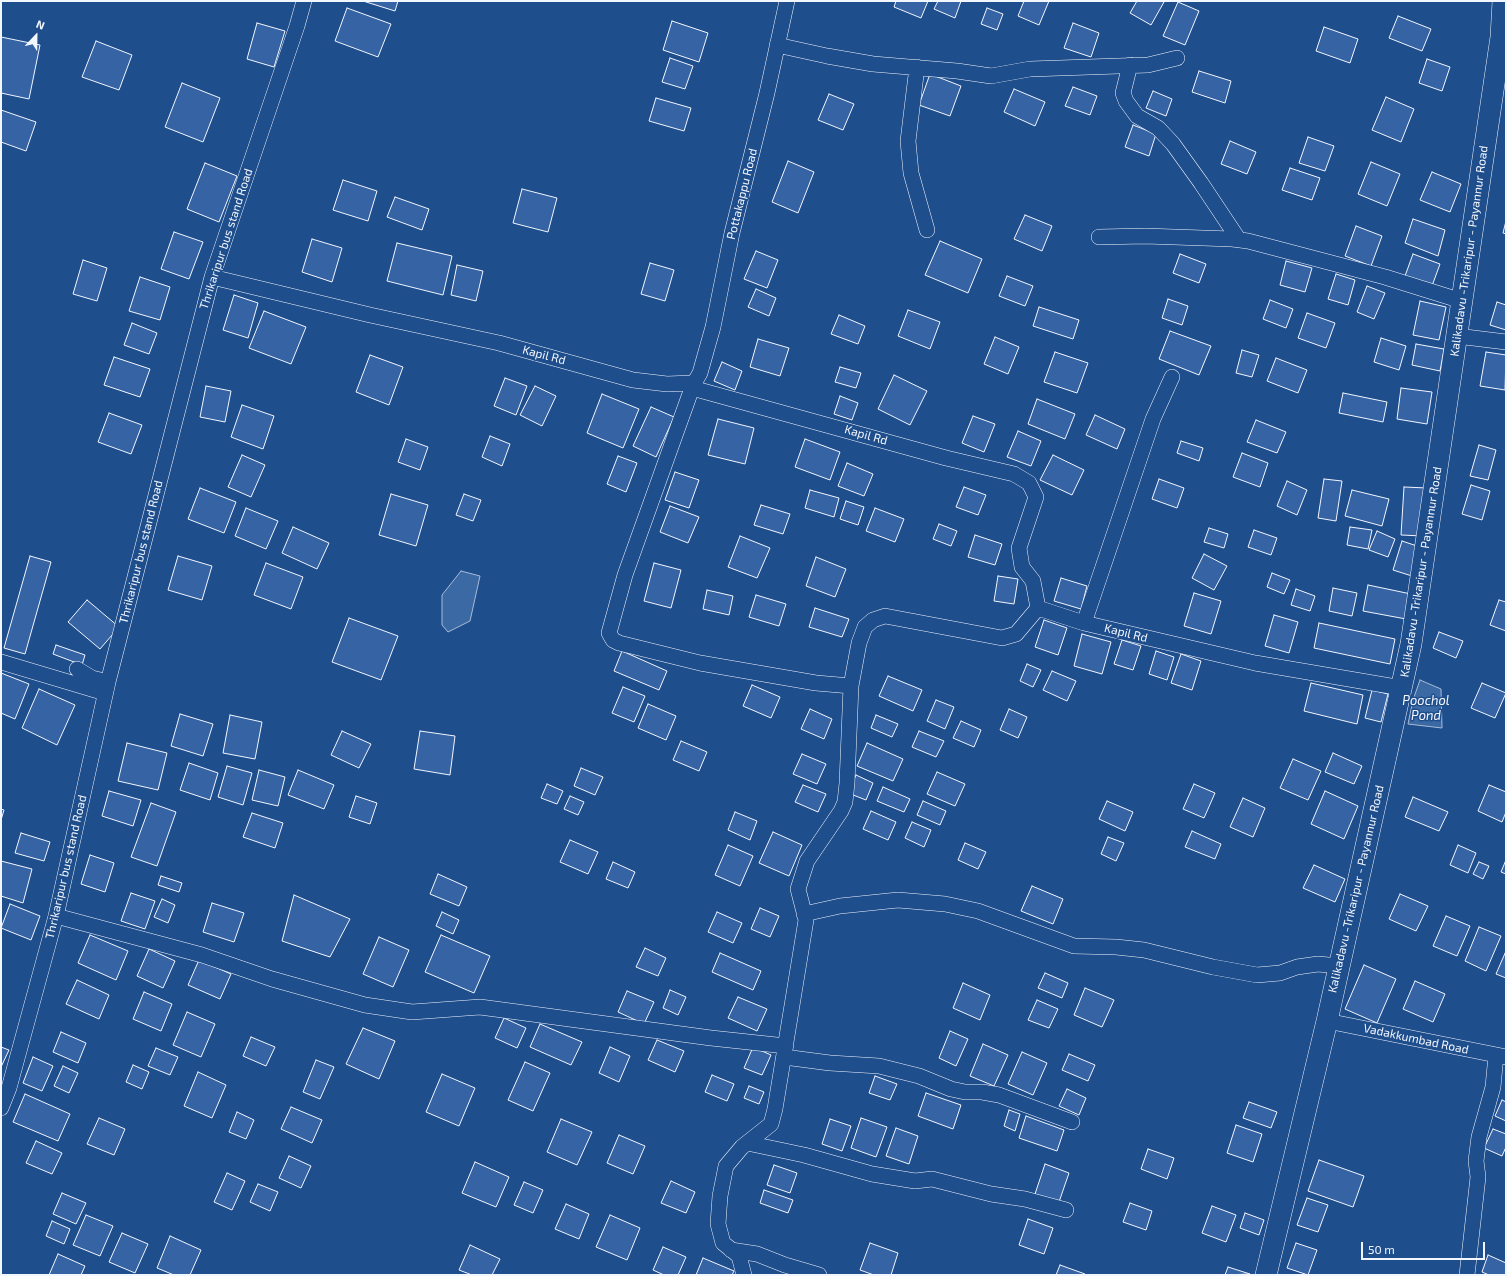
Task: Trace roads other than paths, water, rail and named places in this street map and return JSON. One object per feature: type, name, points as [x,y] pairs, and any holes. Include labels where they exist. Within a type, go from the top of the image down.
[{"type":"main road","name":"Kalikadavu -Trikaripur - Payannur Road","points":[[1266,1275],[1327,1021],[1412,644],[1456,336],[1501,72],[1503,1]]},
{"type":"street","name":"Thrikaripur bus stand Road","points":[[1,1108],[9,1088],[56,916],[106,688],[212,277],[297,26],[304,1]]},
{"type":"street","name":"Pottakappu Road","points":[[787,1],[767,93],[732,233],[712,327],[700,372],[692,385],[625,575],[609,633],[613,640],[619,643],[700,663],[816,683],[851,686]]},
{"type":"street","points":[[777,46],[873,64],[917,67],[991,76],[1030,69],[1148,65],[1177,58]]},
{"type":"street","points":[[1130,65],[1123,93],[1126,101],[1137,116],[1158,128],[1173,144],[1239,240]]},
{"type":"street","points":[[917,67],[908,141],[911,173],[927,230]]},
{"type":"street","points":[[1099,238],[1145,236],[1239,240],[1265,245],[1385,277],[1462,301]]},
{"type":"street","name":"Kapil Rd","points":[[212,277],[370,315],[499,343],[633,380],[692,385],[946,458],[1014,474],[1029,482],[1036,497],[1020,548],[1022,567],[1033,581],[1038,608],[1084,623],[1255,663],[1402,688]]},
{"type":"street","points":[[1456,336],[1506,342]]},
{"type":"street","points":[[1084,623],[1154,419],[1172,377]]},
{"type":"street","points":[[744,1275],[739,1256],[723,1243],[718,1224],[720,1196],[726,1166],[747,1142],[770,1124],[775,1109],[806,920],[798,889],[807,861],[841,811],[845,802],[851,686],[859,644],[865,627],[873,620],[885,616],[1002,638],[1016,634],[1038,608]]},
{"type":"street","points":[[1,662],[106,688]]},
{"type":"street","points":[[77,669],[106,688]]},
{"type":"street","points":[[804,914],[840,906],[898,900],[945,904],[978,911],[1074,946],[1116,947],[1144,950],[1213,967],[1257,975],[1318,964],[1339,966]]},
{"type":"street","points":[[56,916],[202,955],[272,979],[365,1005],[412,1012],[480,1007],[711,1038],[785,1051],[830,1063],[880,1066],[919,1076],[951,1089],[965,1092],[982,1092],[999,1095],[1072,1122]]},
{"type":"street","name":"Vadakkumbad Road","points":[[1327,1021],[1501,1056]]},
{"type":"street","points":[[1467,1275],[1478,1178],[1476,1161],[1479,1137],[1501,1056]]},
{"type":"street","points":[[747,1142],[804,1155],[872,1174],[916,1181],[932,1179],[991,1194],[1025,1199],[1066,1210]]},
{"type":"street","points":[[731,1250],[757,1254],[785,1265],[819,1275]]},
{"type":"water","points":[[461,571],[480,576],[470,621],[448,632],[442,625],[442,595]]},
{"type":"water","name":"Poochol Pond","points":[[1420,680],[1441,689],[1442,728],[1408,724],[1413,700]]}]
